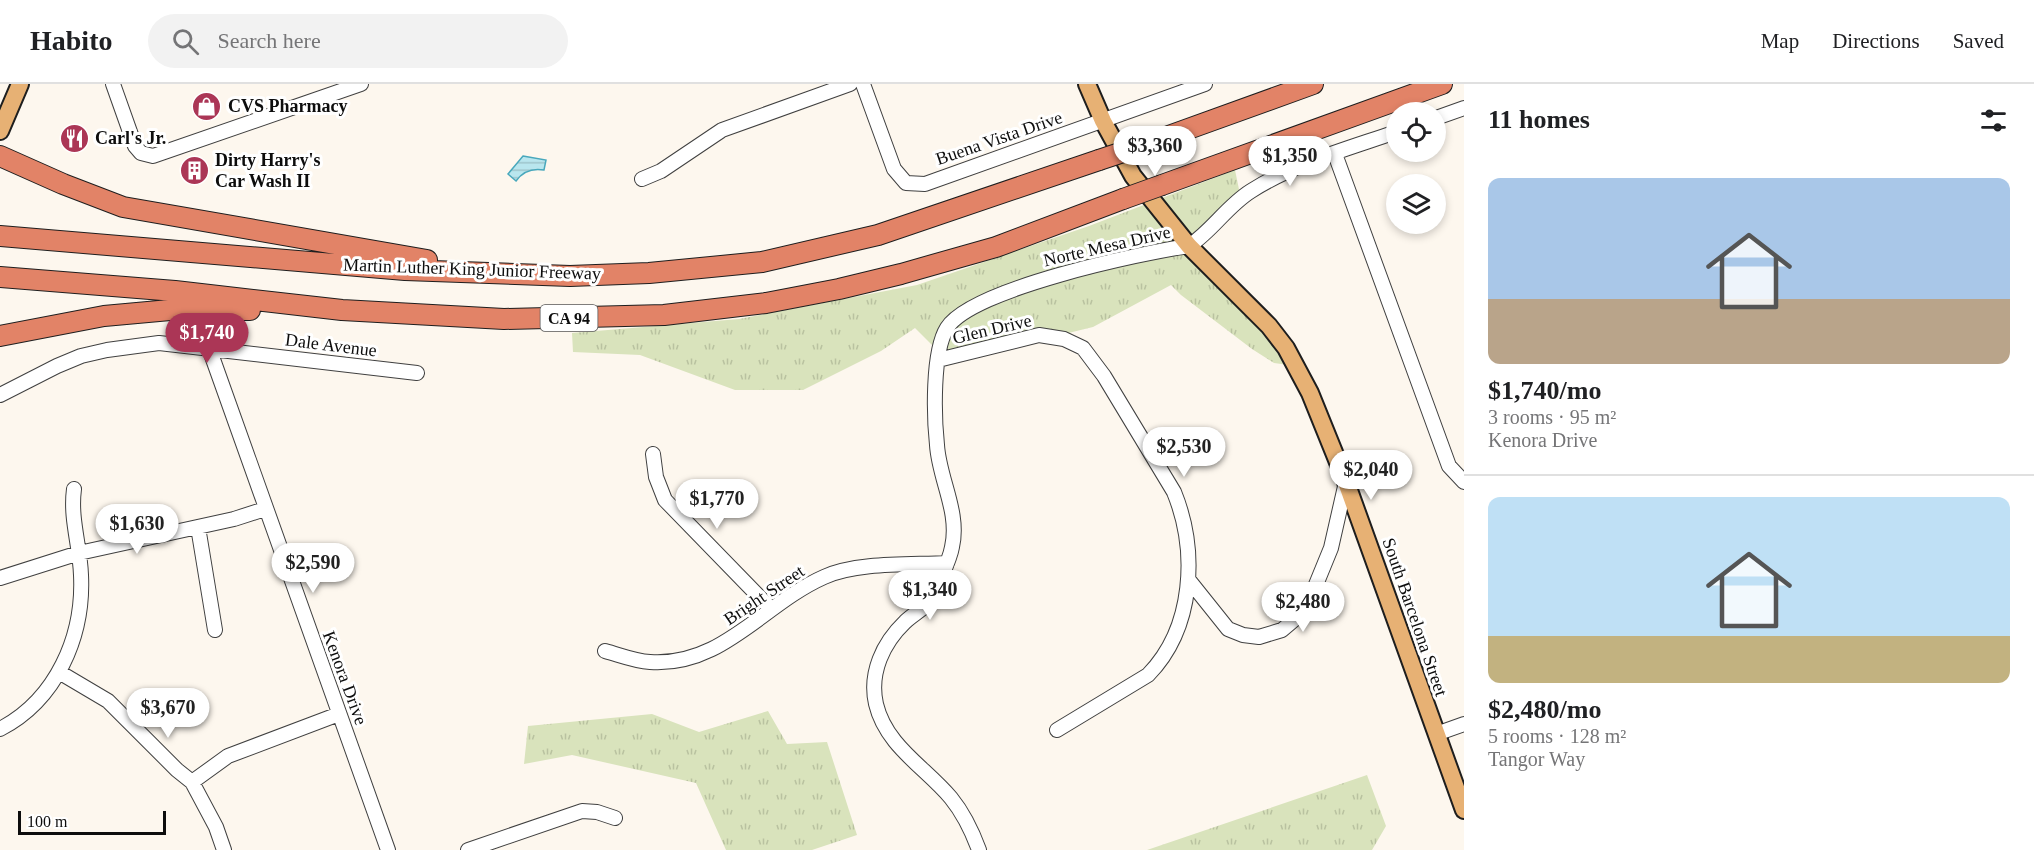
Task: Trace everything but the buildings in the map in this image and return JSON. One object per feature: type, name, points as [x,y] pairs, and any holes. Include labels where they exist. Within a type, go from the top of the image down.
[{"type":"highway","name":"Martin Luther King Junior Freeway","points":[[0,236],[405,270],[504,274],[570,276],[649,273],[762,262],[878,235],[1141,146],[1313,84]]},
{"type":"highway","name":"CA 94","points":[[0,277],[175,291],[342,310],[504,319],[664,315],[766,303],[839,289],[996,246],[1442,84]]},
{"type":"highway","points":[[0,156],[123,207],[504,274]]},
{"type":"highway","points":[[0,336],[104,316],[170,310],[342,310]]},
{"type":"main road","points":[[0,130],[20,84]]},
{"type":"main road","name":"South Barcelona Street","points":[[1087,84],[1133,176],[1188,246],[1269,326],[1286,348],[1310,393],[1346,482],[1464,810]]},
{"type":"street","points":[[113,84],[135,146],[141,153],[153,156],[362,84]]},
{"type":"street","points":[[642,179],[661,171],[722,130],[850,84]]},
{"type":"street","name":"Buena Vista Drive","points":[[863,84],[894,169],[906,183],[925,183],[1204,84]]},
{"type":"street","points":[[1446,114],[1464,108]]},
{"type":"street","name":"Norte Mesa Drive","points":[[979,850],[962,812],[950,796],[895,743],[885,728],[876,703],[875,669],[886,644],[904,623],[927,603],[953,546],[953,516],[938,461],[934,413],[938,360],[948,326],[960,313],[970,308],[1042,279],[1090,266],[1188,246],[1196,241],[1229,207],[1249,192],[1296,167],[1386,136]]},
{"type":"street","points":[[1335,154],[1449,466],[1464,482]]},
{"type":"street","name":"Glen Drive","points":[[938,360],[1039,335],[1064,339],[1083,348],[1104,376],[1174,492],[1182,511],[1188,536],[1188,579],[1181,619],[1160,663],[1148,675],[1058,730]]},
{"type":"street","name":"Dale Avenue","points":[[0,395],[81,356],[107,350],[159,344],[417,373]]},
{"type":"street","name":"Kenora Drive","points":[[209,348],[388,850]]},
{"type":"street","points":[[653,454],[656,477],[665,500],[771,609]]},
{"type":"street","points":[[1188,579],[1228,629],[1243,635],[1259,637],[1282,630],[1294,619],[1313,592],[1332,548],[1346,482]]},
{"type":"street","points":[[0,729],[15,722],[34,704],[59,672],[71,646],[79,618],[82,590],[72,507],[74,489]]},
{"type":"street","points":[[0,578],[79,553],[234,519],[265,508]]},
{"type":"street","points":[[198,527],[215,630]]},
{"type":"street","name":"Bright Street","points":[[605,651],[650,662],[672,662],[696,657],[720,647],[789,595],[826,576],[870,566],[947,563]]},
{"type":"street","points":[[59,672],[108,701],[192,782],[216,827],[224,850]]},
{"type":"street","points":[[192,782],[228,756],[339,714]]},
{"type":"street","points":[[1436,734],[1464,724]]},
{"type":"street","points":[[468,850],[582,811],[597,812],[615,818]]},
{"type":"green space","points":[[1235,170],[1241,199],[1189,246],[1296,366],[1274,363],[1252,349],[1171,285],[1093,327],[949,362],[915,328],[881,351],[803,390],[735,390],[640,355],[573,352],[572,333],[739,319],[917,285],[1089,226]]},
{"type":"green space","points":[[768,711],[787,744],[827,742],[857,835],[812,850],[726,850],[696,783],[572,755],[524,764],[528,726],[652,714],[699,732]]},
{"type":"green space","points":[[1367,775],[1386,826],[1372,850],[1147,850]]},
{"type":"water","points":[[523,156],[546,160],[544,170],[528,171],[516,181],[508,174]]},
{"type":"place","name":"CVS Pharmacy","points":[[207,106]]},
{"type":"place","name":"Carl's Jr.","points":[[74,138]]},
{"type":"place","name":"Dirty Harry's Car Wash II","points":[[194,170]]}]
